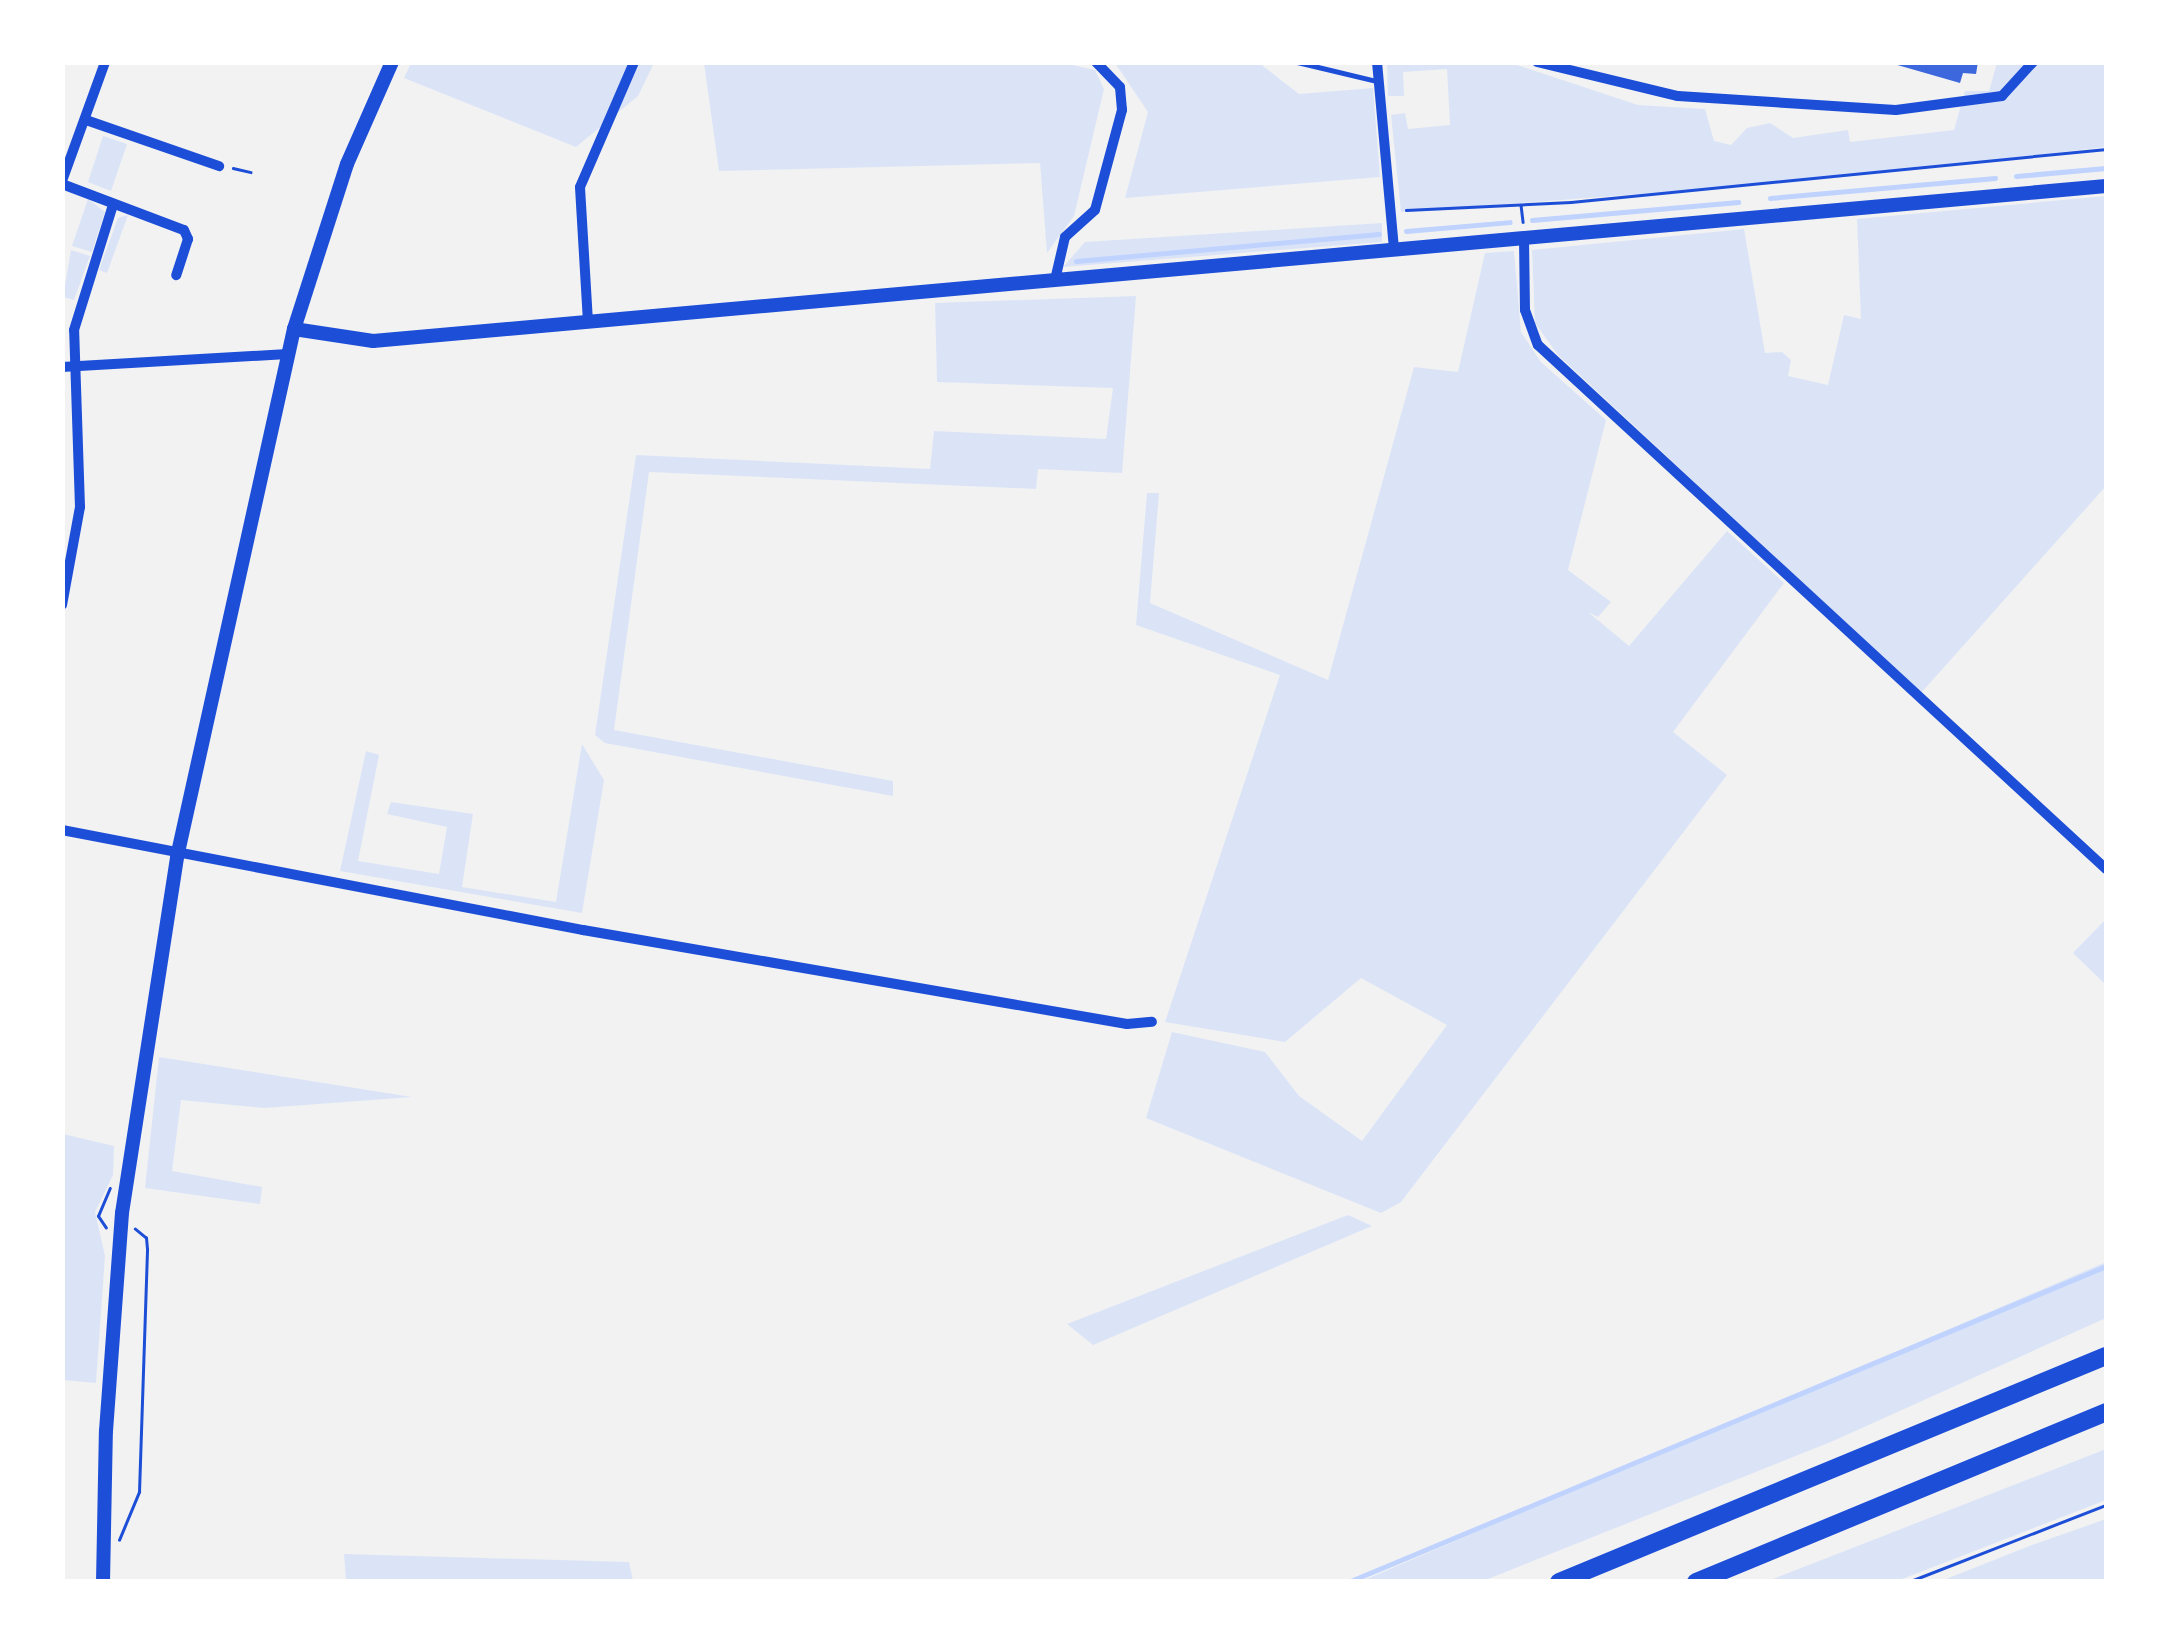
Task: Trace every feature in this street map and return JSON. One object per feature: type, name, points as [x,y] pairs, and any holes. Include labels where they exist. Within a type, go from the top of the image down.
[{"type":"highway","points":[[1559,1582],[2106,1356]]},
{"type":"highway","points":[[1696,1582],[2106,1412]]},
{"type":"main road","points":[[103,1582],[106,1430],[122,1212],[176,857],[294,329],[346,164],[392,62]]},
{"type":"main road","points":[[294,329],[373,341],[2106,186]]},
{"type":"street","points":[[105,62],[62,182],[184,230],[188,239],[176,275]]},
{"type":"street","points":[[588,322],[580,188],[634,62]]},
{"type":"street","points":[[1055,280],[1065,236],[1095,210],[1122,110],[1120,87],[1096,62]]},
{"type":"street","points":[[1378,62],[1394,250]]},
{"type":"street","points":[[1537,62],[1678,96],[1896,110],[2002,96],[2033,62]]},
{"type":"street","points":[[86,120],[218,166]]},
{"type":"street","points":[[62,605],[80,507],[68,367],[76,321],[113,204]]},
{"type":"street","points":[[1524,238],[1525,310],[1538,345],[2106,869]]},
{"type":"street","points":[[68,367],[288,354]]},
{"type":"street","points":[[62,830],[176,857],[1088,1018],[1152,1022]]},
{"type":"lane","points":[[1297,62],[1379,81]]},
{"type":"path","points":[[1390,211],[1522,205],[2106,149]]},
{"type":"path","points":[[218,166],[251,172]]},
{"type":"path","points":[[1522,205],[1524,238]]},
{"type":"path","points":[[117,1547],[139,1500],[140,1374],[147,1249],[138,1232]]},
{"type":"path","points":[[1908,1582],[2106,1506]]},
{"type":"shaded area","points":[[411,63],[654,63],[638,96],[576,147],[404,78]]},
{"type":"shaded area","points":[[704,63],[1063,63],[1095,70],[1104,89],[1074,216],[1047,253],[1040,163],[719,171]]},
{"type":"shaded area","points":[[1115,63],[1259,63],[1299,94],[1373,88],[1380,177],[1125,198],[1148,112]]},
{"type":"shaded area","points":[[1387,63],[1511,63],[1638,105],[1705,109],[1714,141],[1731,145],[1747,128],[1770,123],[1793,138],[1848,130],[1850,142],[1954,130],[1965,91],[1989,91],[1997,63],[2106,63],[2106,147],[1799,182],[1401,212],[1391,115],[1405,113],[1408,129],[1450,125],[1447,69],[1403,72],[1404,96],[1388,96]]},
{"type":"shaded area","points":[[103,136],[127,144],[111,191],[88,182]]},
{"type":"shaded area","points":[[2106,196],[2106,486],[1921,693],[1558,355],[1535,323],[1532,250],[1744,229],[1765,353],[1782,352],[1791,360],[1788,376],[1828,385],[1844,315],[1861,319],[1857,219]]},
{"type":"shaded area","points":[[88,199],[105,212],[92,252],[72,246]]},
{"type":"shaded area","points":[[128,215],[107,273],[99,270],[118,218]]},
{"type":"shaded area","points":[[1382,223],[1382,242],[1063,267],[1085,242]]},
{"type":"shaded area","points":[[71,250],[90,256],[74,300],[63,297]]},
{"type":"shaded area","points":[[1514,251],[1521,332],[1541,362],[1606,420],[1568,570],[1611,602],[1598,617],[1588,612],[1629,646],[1727,531],[1784,583],[1673,732],[1727,775],[1401,1202],[1381,1213],[1146,1118],[1172,1032],[1265,1052],[1299,1096],[1362,1141],[1447,1025],[1361,978],[1285,1042],[1165,1022],[1280,675],[1136,625],[1147,493],[1159,493],[1150,603],[1328,680],[1414,367],[1458,372],[1485,253]]},
{"type":"shaded area","points":[[1136,296],[1122,473],[1038,469],[1036,489],[649,472],[614,730],[893,781],[893,796],[605,743],[595,735],[636,455],[930,469],[934,431],[1106,439],[1113,388],[937,382],[935,303]]},
{"type":"shaded area","points":[[582,744],[604,780],[582,913],[340,871],[366,751],[379,755],[358,861],[439,874],[447,827],[387,814],[391,802],[473,814],[462,887],[556,902]]},
{"type":"shaded area","points":[[2106,919],[2106,985],[2073,953]]},
{"type":"shaded area","points":[[159,1057],[412,1097],[264,1108],[181,1100],[172,1171],[262,1187],[260,1204],[145,1188]]},
{"type":"shaded area","points":[[63,1134],[114,1146],[113,1175],[95,1212],[105,1256],[96,1383],[63,1380]]},
{"type":"shaded area","points":[[1348,1215],[1372,1226],[1093,1345],[1067,1324]]},
{"type":"shaded area","points":[[2106,1262],[2106,1318],[1833,1441],[1483,1581],[1362,1581]]},
{"type":"shaded area","points":[[2106,1449],[2106,1500],[1897,1581],[1768,1581]]},
{"type":"shaded area","points":[[2106,1519],[2106,1581],[1941,1581],[2032,1545]]},
{"type":"shaded area","points":[[344,1554],[629,1562],[633,1581],[346,1581]]},
{"type":"building","points":[[1887,62],[1978,62],[1976,74],[1963,73],[1960,83]]},
{"type":"waterway","points":[[2016,176],[2106,168]]},
{"type":"waterway","points":[[1770,198],[1995,178]]},
{"type":"waterway","points":[[1532,220],[1738,202]]},
{"type":"waterway","points":[[1406,231],[1510,222]]},
{"type":"waterway","points":[[1076,261],[1379,234]]},
{"type":"waterway","points":[[1348,1582],[2106,1266]]}]
